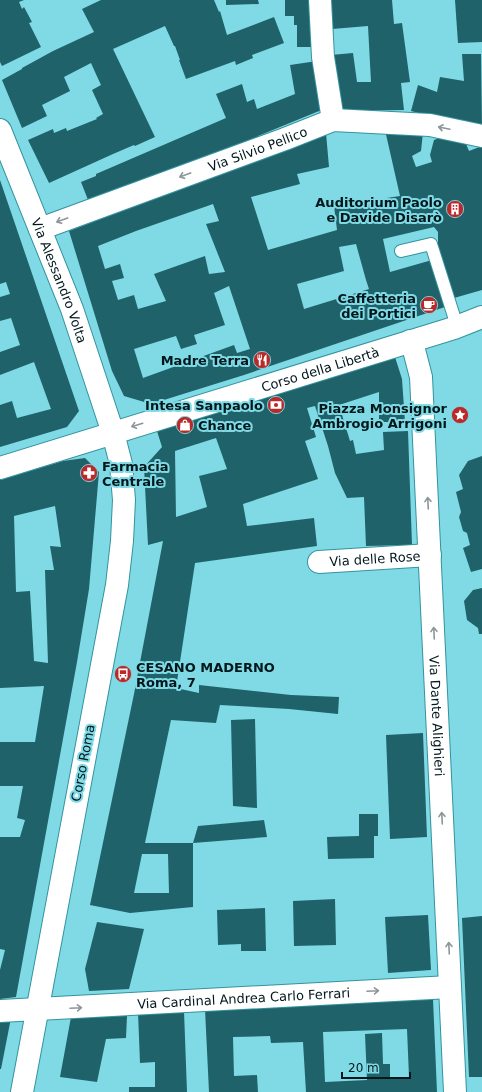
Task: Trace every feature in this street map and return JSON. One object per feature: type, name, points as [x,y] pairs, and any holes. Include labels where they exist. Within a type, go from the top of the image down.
[{"type":"street","points":[[320,0],[323,57],[333,120]]},
{"type":"street","name":"Via Silvio Pellico","points":[[40,228],[285,139],[333,120],[430,125],[482,136]]},
{"type":"street","name":"Via Alessandro Volta","points":[[2,138],[72,309],[113,433]]},
{"type":"street","points":[[410,341],[482,317]]},
{"type":"street","name":"Corso della Libertà","points":[[0,468],[410,341]]},
{"type":"street","name":"Via Dante Alighieri","points":[[410,341],[422,377],[456,1092]]},
{"type":"street","name":"Corso Roma","points":[[22,1092],[117,585],[122,541],[124,500],[121,464],[113,433]]},
{"type":"street","name":"Via delle Rose","points":[[319,562],[430,555]]},
{"type":"street","name":"Via Cardinal Andrea Carlo Ferrari","points":[[0,1011],[450,987]]},
{"type":"lane","points":[[401,251],[431,244],[457,326]]},
{"type":"building","points":[[0,0],[24,0],[19,2],[22,9],[24,7],[32,22],[29,23],[41,47],[2,66],[0,62]]},
{"type":"building","points":[[101,0],[214,0],[219,12],[220,11],[227,35],[274,17],[284,43],[252,55],[253,58],[236,65],[235,61],[186,79],[175,46],[165,26],[113,49],[155,137],[49,183],[28,140],[53,129],[54,133],[66,128],[67,131],[97,119],[96,118],[103,114],[92,90],[101,85],[91,63],[64,77],[70,91],[42,105],[47,116],[22,128],[2,80],[53,51],[94,32],[82,9]]},
{"type":"building","points":[[226,0],[258,0],[259,4],[226,5]]},
{"type":"building","points":[[285,0],[313,0],[316,47],[297,47],[297,25],[294,25],[294,16],[285,16]]},
{"type":"building","points":[[330,0],[392,0],[394,24],[402,23],[410,82],[401,83],[404,110],[336,111],[331,55],[353,53],[357,82],[371,82],[368,26],[332,29]]},
{"type":"building","points":[[455,0],[482,0],[482,42],[458,43]]},
{"type":"building","points":[[462,54],[481,54],[482,129],[411,111],[418,85],[437,92],[440,77],[464,81]]},
{"type":"building","points":[[317,61],[324,109],[258,136],[259,137],[90,205],[81,182],[96,176],[96,174],[226,118],[216,94],[242,84],[247,102],[254,99],[257,109],[295,94],[290,65]]},
{"type":"building","points":[[385,130],[423,132],[421,151],[412,156],[416,167],[432,162],[430,155],[434,140],[453,133],[466,144],[469,151],[482,146],[482,290],[454,298],[438,248],[438,232],[434,227],[383,239],[390,272],[432,260],[445,307],[244,375],[151,404],[124,396],[112,371],[69,231],[326,133],[329,167],[297,174],[300,184],[251,197],[268,250],[337,230],[334,206],[400,196]],"holes":[[[213,204],[219,221],[206,224],[225,272],[209,274],[205,256],[154,274],[166,301],[138,309],[134,295],[118,300],[112,281],[124,278],[120,264],[105,269],[98,246]],[[356,244],[369,289],[304,309],[297,284],[344,271],[339,247]],[[229,286],[250,349],[237,353],[234,345],[143,378],[134,349],[176,336],[181,349],[197,344],[194,335],[225,325],[214,293]]]},
{"type":"building","points":[[0,180],[79,411],[67,427],[0,447],[0,405],[12,401],[17,418],[51,409],[34,362],[0,375],[0,352],[20,345],[11,318],[0,321],[0,297],[10,294],[6,282],[0,284]]},
{"type":"building","points":[[395,357],[402,379],[405,422],[379,422],[379,392],[339,405],[350,441],[353,440],[356,454],[384,450],[383,432],[408,431],[412,545],[366,546],[364,497],[347,498],[335,473],[315,406],[307,408],[316,437],[305,441],[318,479],[243,504],[247,526],[314,518],[317,546],[195,563],[176,688],[199,693],[199,685],[291,695],[339,697],[338,714],[289,709],[220,705],[216,723],[171,720],[145,843],[193,843],[193,907],[130,913],[90,905],[134,694],[163,541],[148,545],[144,467],[162,447],[157,431]],"holes":[[[216,438],[227,469],[199,476],[207,507],[176,517],[175,451]],[[142,854],[168,854],[169,893],[134,893]]]},
{"type":"building","points":[[482,456],[482,569],[471,572],[463,548],[470,545],[467,533],[463,531],[459,517],[461,512],[456,492],[463,489],[459,475],[468,461]]},
{"type":"building","points":[[85,458],[99,472],[89,589],[16,997],[0,999],[0,970],[5,950],[0,949],[0,837],[20,837],[25,820],[17,818],[23,786],[0,786],[0,742],[35,742],[44,686],[0,688],[0,480],[63,461]],"holes":[[[55,506],[61,547],[50,546],[54,570],[45,570],[48,663],[34,661],[30,591],[16,592],[14,516]]]},
{"type":"building","points":[[482,588],[482,634],[479,634],[478,628],[467,620],[464,601],[473,590]]},
{"type":"building","points":[[255,719],[257,808],[233,806],[231,720]]},
{"type":"building","points":[[423,733],[427,837],[390,839],[386,735]]},
{"type":"building","points":[[359,814],[378,814],[378,836],[374,836],[374,858],[328,859],[327,837],[359,836]]},
{"type":"building","points":[[264,820],[267,837],[193,843],[198,826]]},
{"type":"building","points":[[335,899],[336,945],[294,946],[293,901]]},
{"type":"building","points":[[265,908],[266,951],[241,951],[241,944],[218,945],[217,910]]},
{"type":"building","points":[[428,915],[431,970],[388,973],[385,917]]},
{"type":"building","points":[[482,916],[482,1077],[469,1077],[462,918]]},
{"type":"building","points":[[97,922],[144,929],[129,989],[89,991],[85,969]]},
{"type":"building","points":[[433,999],[437,1092],[306,1092],[303,1042],[271,1043],[270,1036],[233,1037],[234,1076],[257,1075],[258,1092],[209,1092],[205,1009]],"holes":[[[407,1029],[409,1077],[390,1078],[390,1064],[383,1064],[382,1033],[365,1034],[367,1080],[325,1082],[323,1032]]]},
{"type":"building","points":[[184,1011],[187,1092],[129,1092],[129,1087],[155,1087],[155,1062],[140,1063],[138,1012]]},
{"type":"building","points":[[127,1016],[126,1038],[106,1039],[97,1082],[60,1077],[71,1017]]},
{"type":"building","points":[[0,1018],[11,1018],[1,1069],[0,1069]]},
{"type":"place","name":"Auditorium Paolo e Davide Disarò","points":[[455,209]]},
{"type":"place","name":"Caffetteria dei Portici","points":[[429,305]]},
{"type":"place","name":"Madre Terra","points":[[262,360]]},
{"type":"place","name":"Intesa Sanpaolo","points":[[276,405]]},
{"type":"place","name":"Piazza Monsignor Ambrogio Arrigoni","points":[[460,415]]},
{"type":"place","name":"Chance","points":[[185,425]]},
{"type":"place","name":"Farmacia Centrale","points":[[89,473]]},
{"type":"place","name":"CESANO MADERNO Roma, 7","points":[[123,674]]}]
